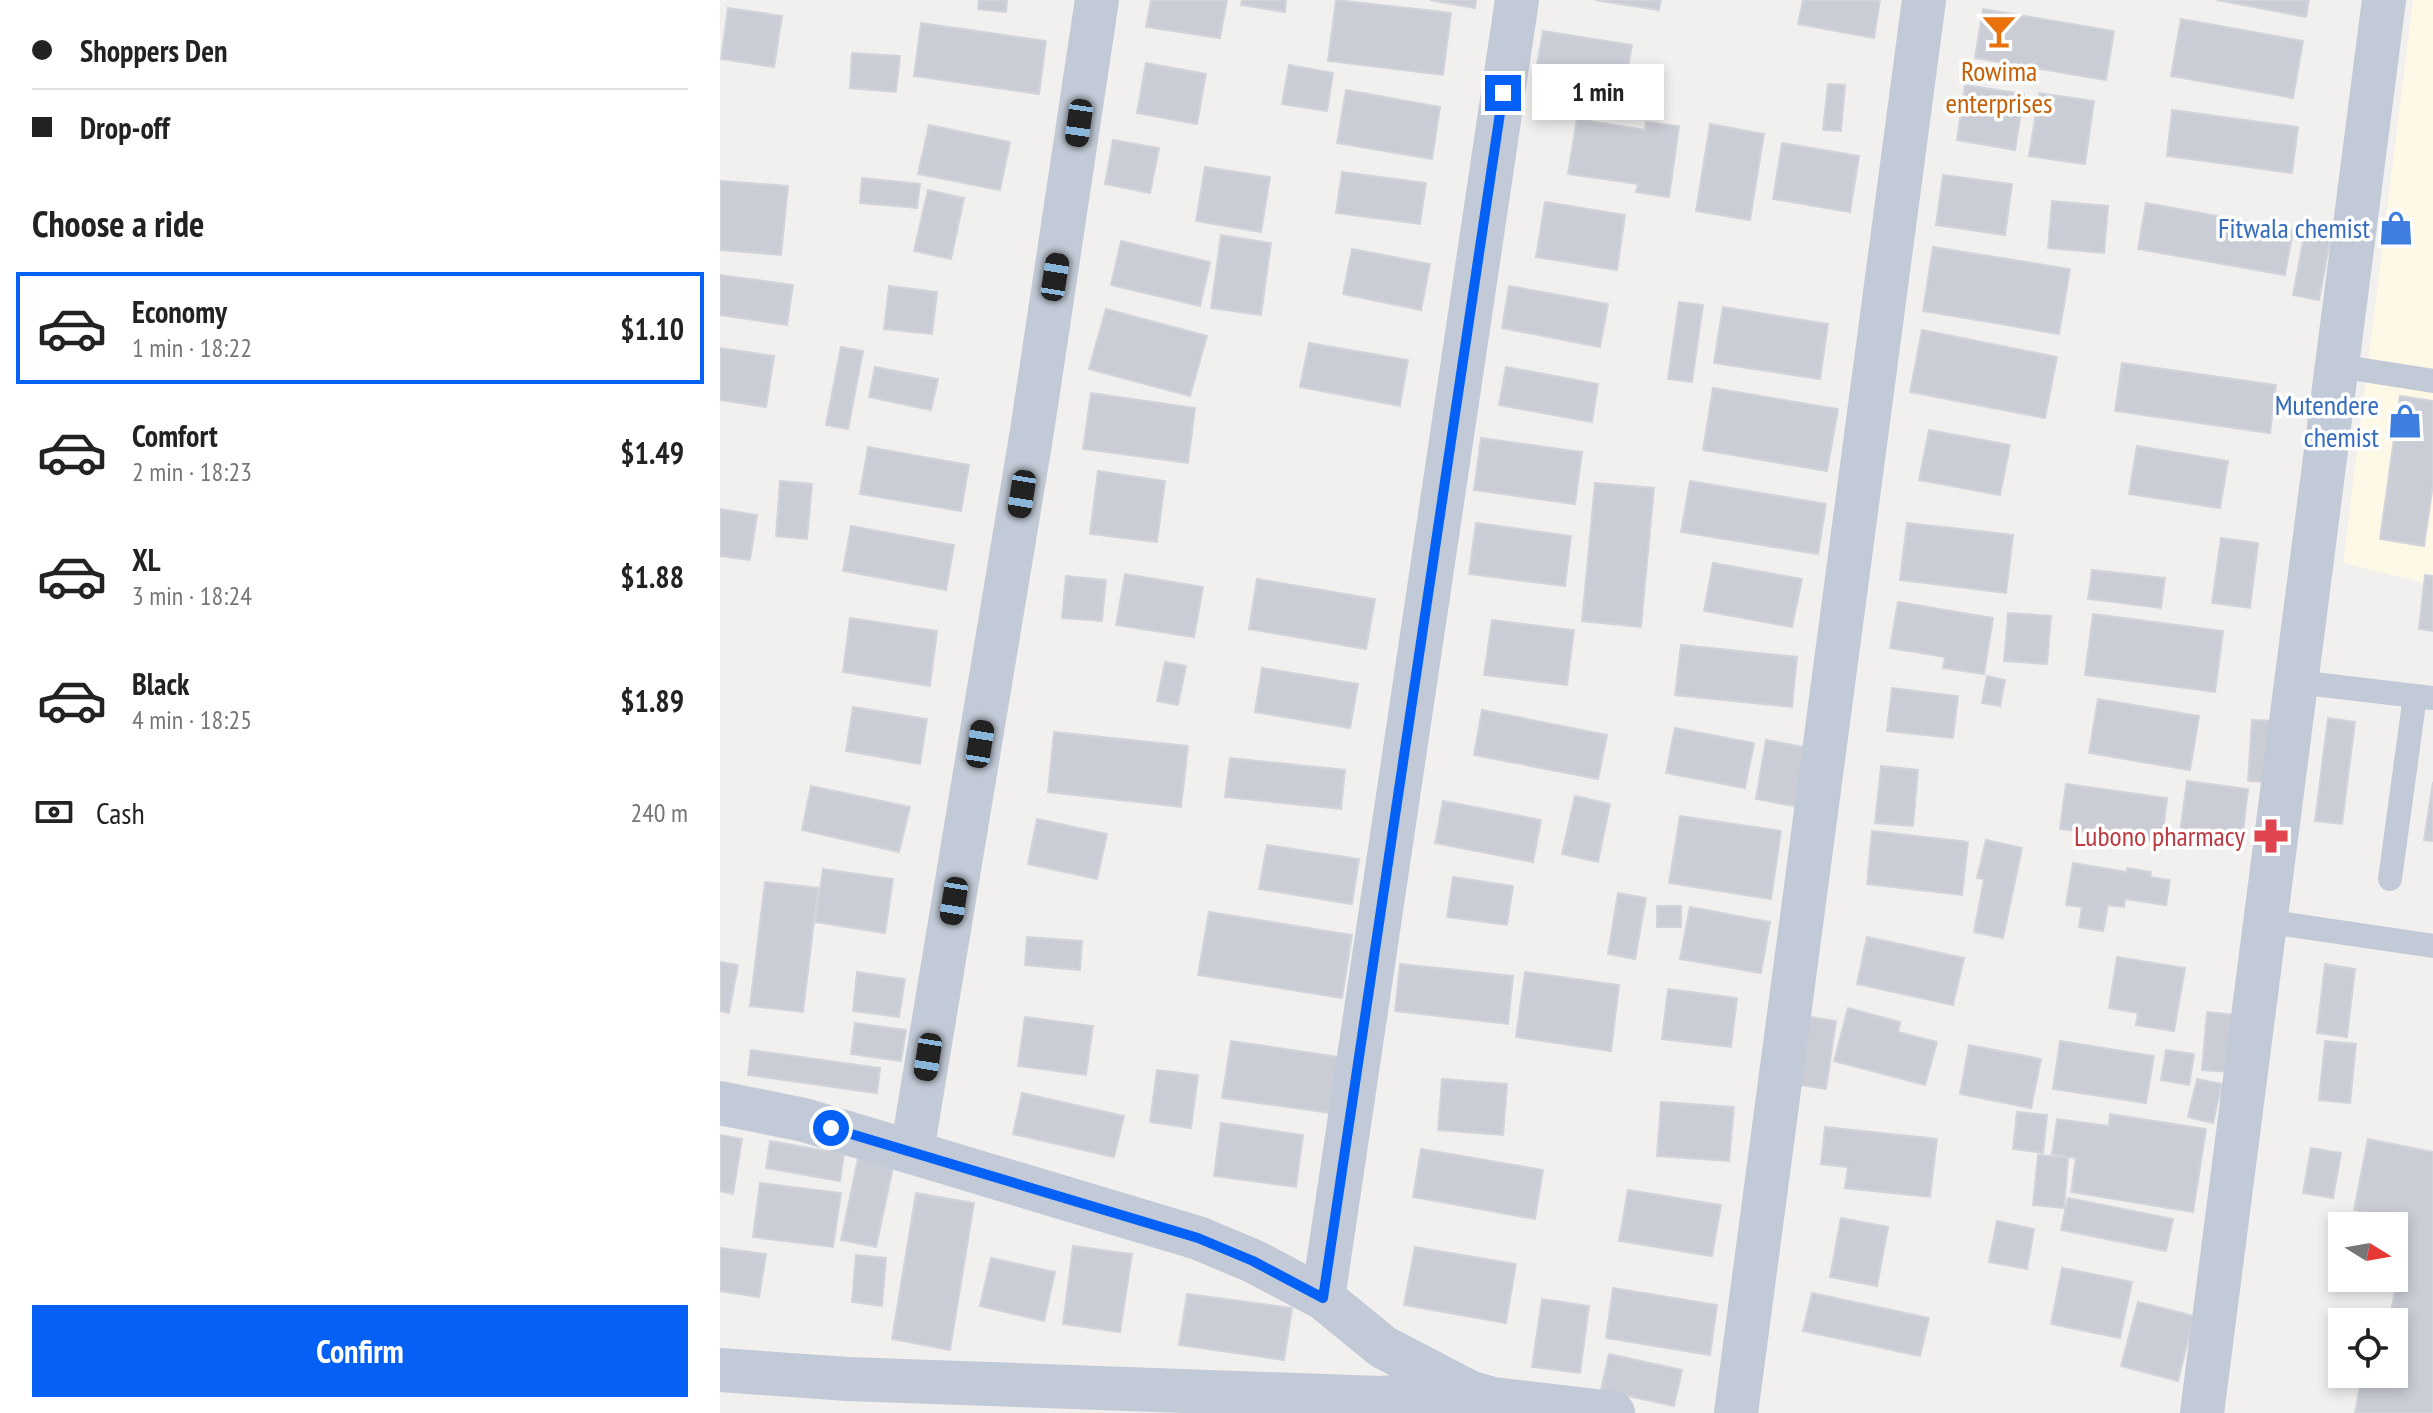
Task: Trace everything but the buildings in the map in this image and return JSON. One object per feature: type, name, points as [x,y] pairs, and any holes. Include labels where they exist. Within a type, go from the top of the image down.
[{"type":"street","points":[[912,1151],[1032,431],[1097,0]]},
{"type":"street","points":[[1323,1298],[1517,0]]},
{"type":"street","points":[[1736,1413],[1924,0]]},
{"type":"street","points":[[2202,1413],[2384,0]]},
{"type":"street","points":[[720,1103],[743,1105],[804,1120],[1198,1238],[1253,1261],[1323,1298],[1383,1347],[1469,1392],[1493,1399],[1613,1413]]},
{"type":"street","points":[[720,1370],[848,1379],[1380,1398],[1469,1392]]},
{"type":"lane","points":[[2338,366],[2433,381]]},
{"type":"lane","points":[[2297,682],[2424,697],[2390,879]]},
{"type":"lane","points":[[2264,921],[2433,946]]},
{"type":"shaded area","points":[[2413,0],[2433,0],[2433,585],[2343,563]]},
{"type":"place","name":"Rowima enterprises","points":[[1999,31]]},
{"type":"place","name":"Fitwala chemist","points":[[2396,228]]},
{"type":"place","name":"Mutendere chemist","points":[[2405,421]]},
{"type":"place","name":"Lubono pharmacy","points":[[2271,836]]},
{"type":"route","points":[[831,1128],[1198,1238],[1253,1261],[1323,1298],[1503,93]]}]
